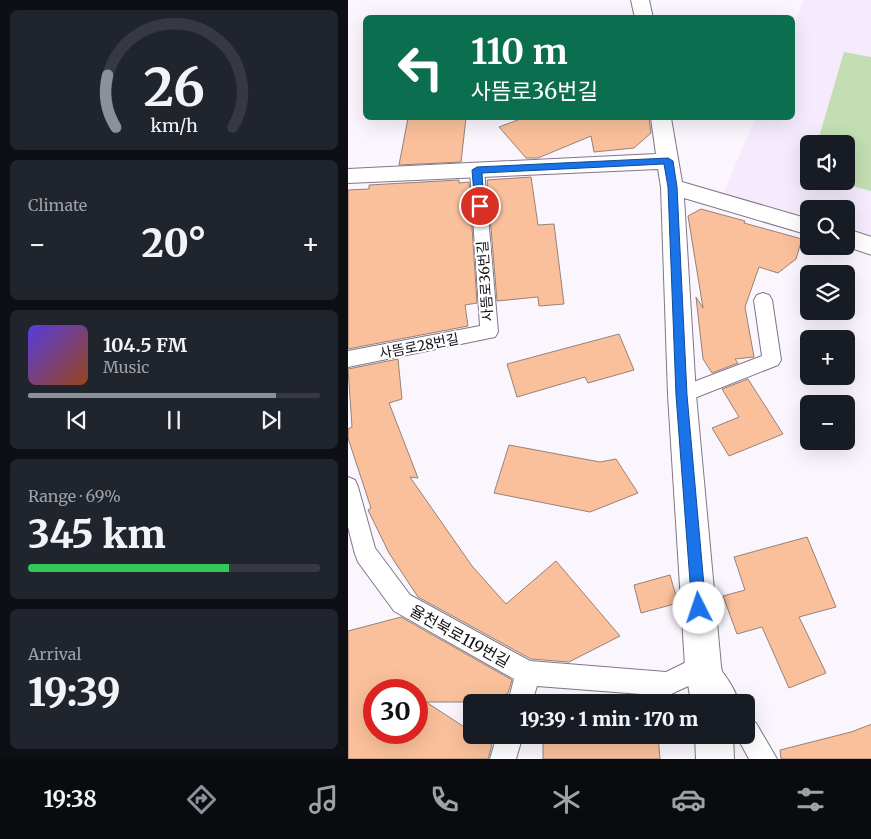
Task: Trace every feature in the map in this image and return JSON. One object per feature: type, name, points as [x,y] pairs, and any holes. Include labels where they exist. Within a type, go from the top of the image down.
[{"type":"street","points":[[640,0],[643,15]]},
{"type":"street","points":[[661,120],[670,174],[682,395],[703,666],[708,694]]},
{"type":"street","points":[[348,176],[477,170],[670,174],[800,225]]},
{"type":"street","points":[[855,241],[872,246]]},
{"type":"street","points":[[714,744],[715,759]]},
{"type":"lane","name":"사뜸로36번길","points":[[477,170],[489,332]]},
{"type":"lane","points":[[682,395],[772,360],[763,300]]},
{"type":"lane","name":"사뜸로28번길","points":[[348,359],[489,332]]},
{"type":"lane","name":"율천북로119번길","points":[[348,487],[366,554],[402,603],[528,673],[667,684],[703,666]]},
{"type":"lane","points":[[703,666],[722,694]]},
{"type":"lane","points":[[522,694],[528,673]]},
{"type":"lane","points":[[503,759],[507,744]]},
{"type":"lane","points":[[755,744],[764,759]]},
{"type":"shaded area","points":[[804,0],[871,0],[871,238],[855,234],[855,200],[800,200],[800,220],[721,199],[754,120],[795,120],[795,22]]},
{"type":"green space","points":[[844,52],[871,57],[871,191],[855,187],[855,135],[820,135]]},
{"type":"building","points":[[408,120],[466,120],[461,162],[399,165]]},
{"type":"building","points":[[518,120],[649,120],[651,133],[634,148],[594,152],[591,136],[538,158],[526,158],[499,127]]},
{"type":"building","points":[[531,177],[538,225],[554,224],[564,304],[539,306],[538,297],[497,301],[487,180]]},
{"type":"building","points":[[459,180],[459,183],[469,182],[477,303],[465,305],[468,326],[348,349],[348,190],[369,189],[369,185]]},
{"type":"building","points":[[701,209],[800,238],[796,259],[778,273],[759,267],[745,307],[754,357],[735,359],[738,363],[712,373],[703,359],[696,297],[703,308],[688,216]]},
{"type":"building","points":[[619,334],[634,370],[588,383],[585,377],[517,397],[507,364]]},
{"type":"building","points":[[398,359],[402,399],[389,403],[418,478],[410,477],[472,566],[506,604],[556,561],[620,636],[569,662],[531,659],[418,597],[389,553],[368,510],[371,508],[348,438],[348,429],[352,427],[348,369]]},
{"type":"building","points":[[748,379],[783,434],[729,456],[712,428],[739,417],[722,389]]},
{"type":"building","points":[[509,445],[600,462],[616,459],[638,493],[590,512],[494,493]]},
{"type":"building","points":[[807,537],[836,607],[799,617],[826,673],[789,688],[762,627],[737,634],[723,596],[745,590],[734,557]]},
{"type":"building","points":[[670,575],[678,603],[641,613],[634,585]]},
{"type":"building","points":[[401,617],[512,680],[506,694],[463,694],[463,702],[428,702],[428,679],[363,679],[363,744],[428,744],[428,703],[463,726],[463,744],[492,745],[488,759],[348,759],[348,631]]},
{"type":"building","points":[[872,724],[872,759],[781,759],[780,750],[851,732]]},
{"type":"building","points":[[543,744],[659,744],[660,759],[543,759]]},
{"type":"route","points":[[480,206],[477,170],[668,161],[672,187],[682,395],[699,608]]}]
